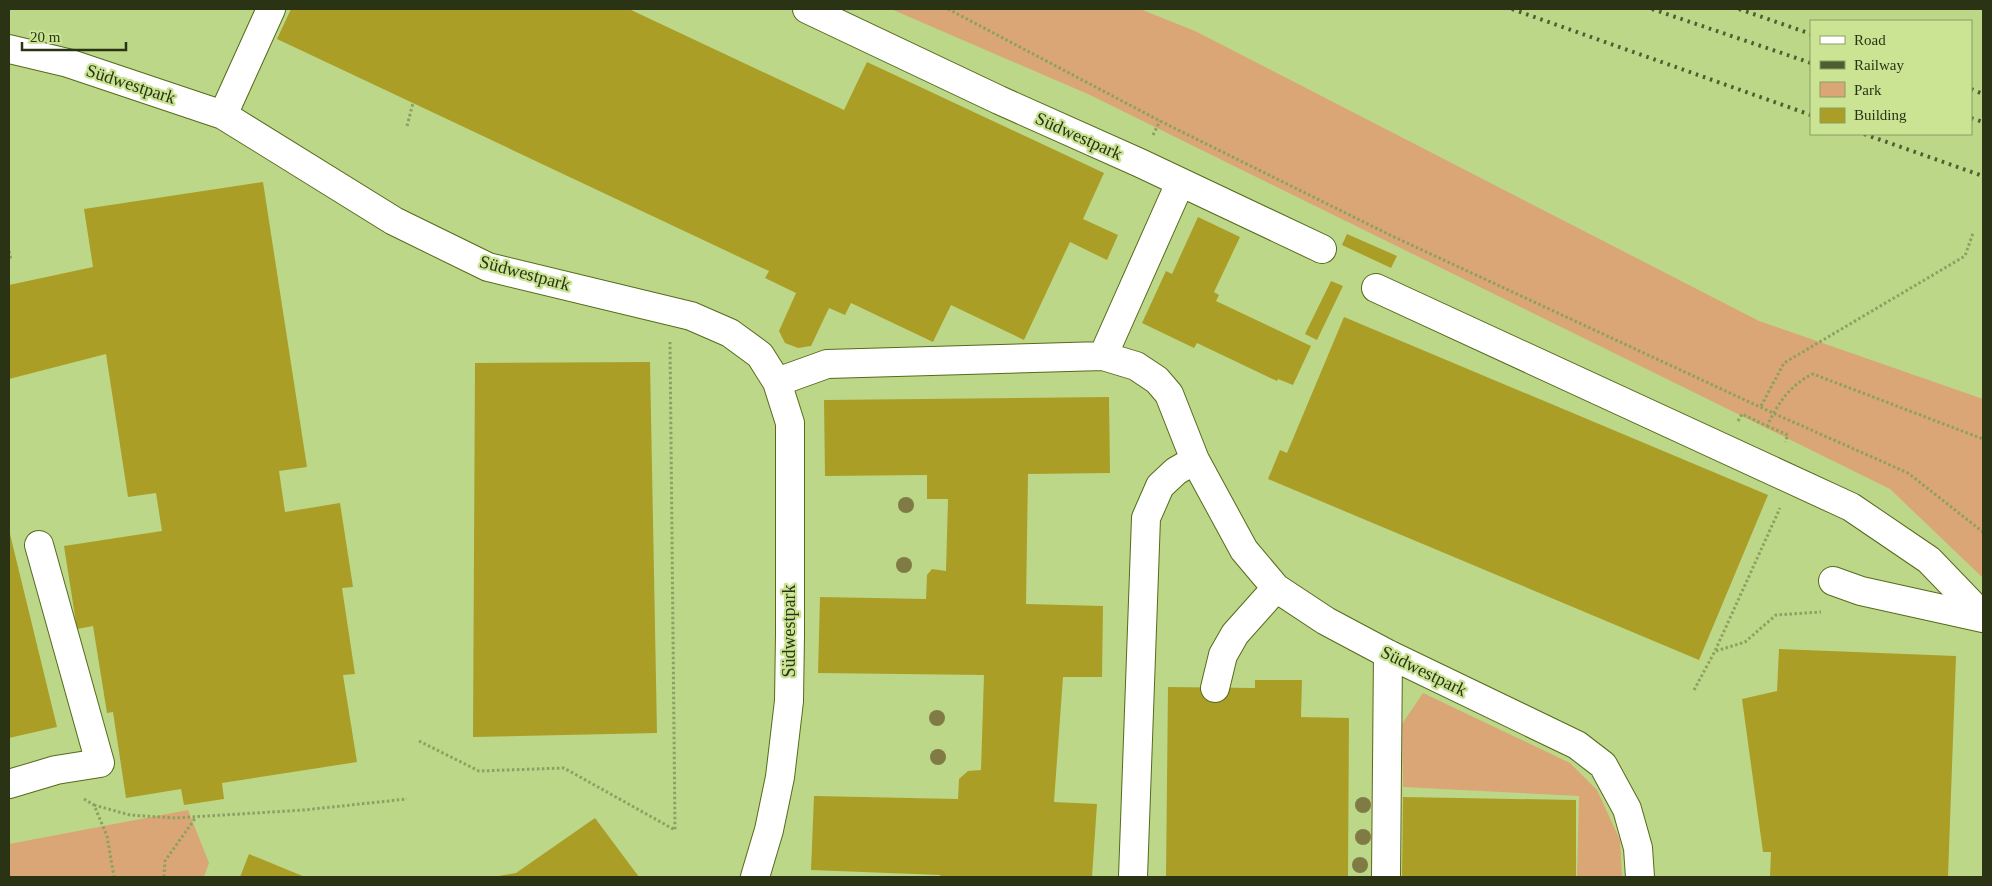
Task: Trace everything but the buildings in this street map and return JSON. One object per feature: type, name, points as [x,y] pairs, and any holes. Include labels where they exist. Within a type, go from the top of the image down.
[{"type":"street","points":[[223,115],[271,9]]},
{"type":"street","name":"Südwestpark","points":[[807,9],[1322,249]]},
{"type":"street","name":"Südwestpark","points":[[9,49],[68,63],[223,115],[394,221],[488,267],[670,309],[730,333],[760,355],[777,382],[790,423],[789,701],[780,777],[769,830],[755,877]]},
{"type":"street","points":[[1103,356],[1180,183]]},
{"type":"street","points":[[1376,288],[1851,507],[1929,560],[1983,617]]},
{"type":"street","name":"Südwestpark","points":[[777,382],[827,364],[1103,356],[1136,366],[1157,380],[1169,394],[1195,460],[1244,550],[1276,588],[1326,621],[1388,654],[1577,745],[1603,765],[1628,809],[1638,848],[1640,877]]},
{"type":"street","points":[[1133,877],[1146,518],[1160,486],[1176,471],[1195,460]]},
{"type":"street","points":[[9,784],[56,770],[106,763],[39,545]]},
{"type":"street","points":[[1833,582],[1861,591],[1983,617]]},
{"type":"street","points":[[1215,688],[1223,655],[1235,634],[1276,588]]},
{"type":"street","points":[[1386,877],[1388,654]]},
{"type":"path","points":[[948,9],[1160,121],[1383,232],[1773,413],[1908,473],[1983,532]]},
{"type":"path","points":[[407,126],[413,103]]},
{"type":"path","points":[[1761,406],[1784,363],[1965,256],[1972,233]]},
{"type":"path","points":[[9,251],[11,260]]},
{"type":"path","points":[[419,741],[479,771],[564,768],[675,830],[670,309]]},
{"type":"path","points":[[1773,413],[1799,380],[1813,374],[1983,439]]},
{"type":"path","points":[[1767,426],[1788,435],[1784,444]]},
{"type":"path","points":[[1694,690],[1715,651],[1776,518]]},
{"type":"path","points":[[1715,651],[1745,642],[1776,615],[1824,612]]},
{"type":"path","points":[[56,770],[81,797],[94,805],[130,815],[176,818],[304,810],[406,799]]},
{"type":"path","points":[[94,805],[106,836],[114,877]]},
{"type":"path","points":[[164,877],[165,861],[196,816]]},
{"type":"green space","points":[[891,9],[1140,9],[1195,31],[1759,321],[1983,399],[1983,578],[1890,489],[1090,95]]},
{"type":"green space","points":[[1423,693],[1570,763],[1597,790],[1620,840],[1622,877],[1577,877],[1579,796],[1403,787],[1402,724]]},
{"type":"green space","points":[[188,810],[209,863],[204,877],[9,877],[9,844]]},
{"type":"railway","points":[[1512,9],[1810,115]]},
{"type":"railway","points":[[1652,9],[1810,63]]},
{"type":"railway","points":[[1739,9],[1810,34]]},
{"type":"railway","points":[[1972,89],[1983,94]]},
{"type":"railway","points":[[1972,118],[1983,122]]},
{"type":"railway","points":[[1867,135],[1983,176]]}]
